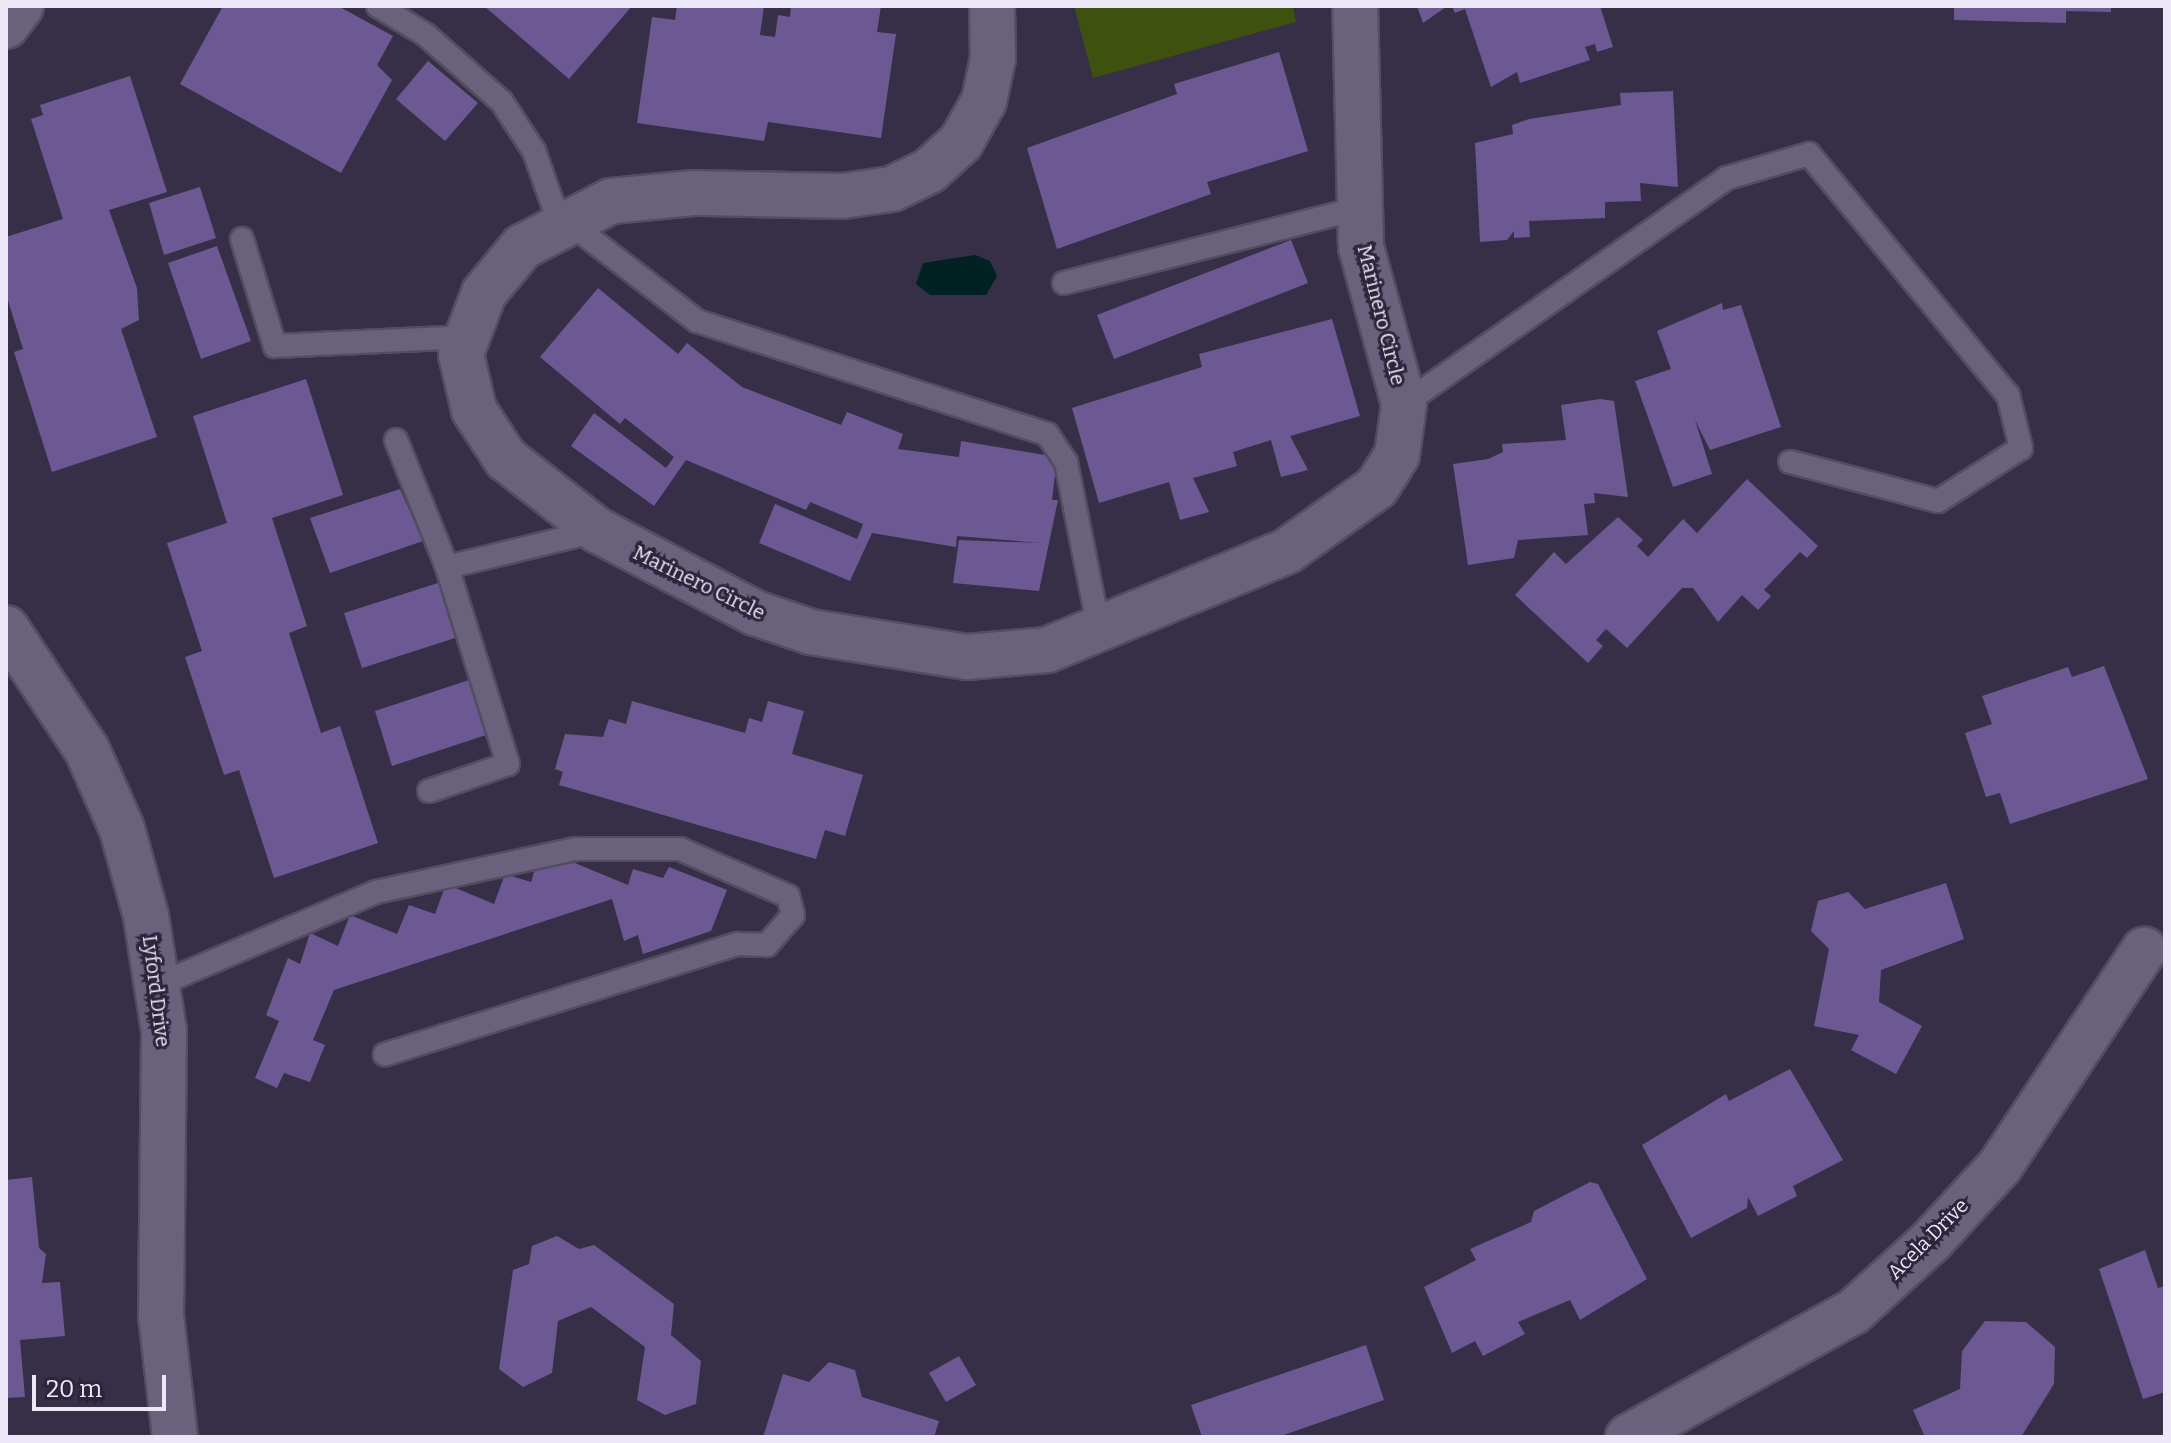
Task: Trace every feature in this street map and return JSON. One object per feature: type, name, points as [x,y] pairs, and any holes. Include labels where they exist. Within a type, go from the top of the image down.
[{"type":"street","points":[[6,26],[21,6]]},
{"type":"street","name":"Marinero Circle","points":[[992,6],[993,58],[984,101],[961,142],[929,171],[892,189],[842,196],[693,193],[611,201],[563,223],[522,247],[484,293],[461,354],[474,410],[506,459],[597,530],[705,590],[811,632],[967,657],[1047,650],[1287,551],[1342,515],[1377,487],[1397,455],[1404,404],[1361,247],[1355,6]]},
{"type":"street","name":"Lyford Drive","points":[[6,628],[87,750],[122,829],[157,985],[164,1031],[161,1316],[175,1437]]},
{"type":"street","name":"Acela Drive","points":[[1628,1437],[1853,1312],[1932,1240],[2000,1166],[2144,950]]},
{"type":"lane","points":[[378,6],[426,35],[502,102],[534,151],[563,223],[697,321],[1047,434],[1066,462],[1099,628]]},
{"type":"lane","points":[[1404,404],[1727,178],[1809,154],[2008,395],[2021,448],[1938,501],[1790,462]]},
{"type":"lane","points":[[1064,283],[1361,208]]},
{"type":"lane","points":[[242,239],[275,346],[467,337]]},
{"type":"lane","points":[[396,440],[447,567],[508,764],[429,791]]},
{"type":"lane","points":[[447,567],[597,530]]},
{"type":"lane","points":[[157,985],[376,892],[575,849],[680,849],[788,896],[793,915],[767,945],[737,944],[385,1054]]},
{"type":"green space","points":[[1074,6],[1293,6],[1296,22],[1093,78]]},
{"type":"shaded area","points":[[975,255],[990,261],[997,276],[986,295],[930,295],[916,284],[923,263]]},
{"type":"building","points":[[223,6],[338,6],[393,36],[377,65],[392,80],[341,173],[180,84]]},
{"type":"building","points":[[484,6],[632,6],[569,79]]},
{"type":"building","points":[[677,6],[764,6],[760,35],[775,37],[778,15],[790,17],[791,6],[881,6],[877,32],[896,34],[881,138],[768,122],[764,141],[637,123],[652,17],[675,20]]},
{"type":"building","points":[[1417,6],[1445,6],[1446,7],[1423,23]]},
{"type":"building","points":[[1452,6],[1600,6],[1613,47],[1597,52],[1595,44],[1585,47],[1590,60],[1520,83],[1517,72],[1491,87],[1465,9],[1455,13]]},
{"type":"building","points":[[1954,6],[2111,6],[2111,12],[2066,11],[2066,23],[1954,20]]},
{"type":"building","points":[[1279,52],[1308,151],[1207,182],[1211,194],[1057,249],[1027,148],[1177,94],[1174,84]]},
{"type":"building","points":[[428,61],[478,103],[445,141],[396,99]]},
{"type":"building","points":[[130,76],[167,192],[109,210],[137,288],[139,320],[121,329],[157,437],[52,472],[14,352],[23,349],[6,294],[6,237],[63,219],[31,119],[43,115],[40,105]]},
{"type":"building","points":[[1673,91],[1678,187],[1640,183],[1641,201],[1605,202],[1605,218],[1529,221],[1530,237],[1514,238],[1514,231],[1507,240],[1480,242],[1475,143],[1513,134],[1512,125],[1529,119],[1621,105],[1620,93]]},
{"type":"building","points":[[200,187],[216,238],[164,255],[149,203]]},
{"type":"building","points":[[1291,240],[1308,283],[1114,359],[1097,315]]},
{"type":"building","points":[[217,246],[251,341],[201,359],[168,263]]},
{"type":"building","points":[[598,288],[678,354],[687,343],[742,387],[841,425],[847,412],[903,434],[898,449],[959,457],[961,441],[1057,457],[1052,500],[1058,500],[1039,591],[953,583],[959,540],[1041,543],[957,536],[956,547],[872,533],[850,581],[759,543],[775,504],[857,539],[863,524],[810,502],[806,510],[686,460],[654,506],[571,446],[594,413],[666,468],[674,457],[625,418],[620,424],[540,357]]},
{"type":"building","points":[[1722,303],[1723,310],[1741,305],[1781,427],[1710,450],[1695,420],[1712,474],[1673,487],[1635,381],[1671,369],[1657,331]]},
{"type":"building","points":[[1332,319],[1360,416],[1290,436],[1308,470],[1281,477],[1271,440],[1233,452],[1237,466],[1193,478],[1209,512],[1180,520],[1169,482],[1099,503],[1072,408],[1202,367],[1199,354]]},
{"type":"building","points":[[306,379],[343,495],[272,518],[307,626],[289,633],[321,733],[340,726],[378,843],[274,878],[239,770],[224,775],[185,657],[202,651],[167,543],[227,523],[193,416]]},
{"type":"building","points":[[1600,399],[1614,401],[1628,497],[1594,493],[1595,503],[1584,504],[1588,535],[1518,540],[1514,558],[1468,565],[1453,464],[1488,459],[1503,452],[1502,444],[1566,440],[1561,405]]},
{"type":"building","points":[[1747,479],[1818,546],[1807,558],[1800,552],[1764,590],[1771,596],[1758,610],[1742,595],[1718,622],[1693,588],[1682,588],[1627,648],[1606,629],[1596,640],[1603,646],[1588,663],[1515,595],[1554,552],[1566,564],[1618,517],[1643,540],[1637,546],[1648,557],[1683,519],[1697,533]]},
{"type":"building","points":[[400,489],[423,541],[330,573],[310,518]]},
{"type":"building","points":[[438,583],[455,638],[362,668],[344,613]]},
{"type":"building","points":[[2104,666],[2148,779],[2010,824],[2000,793],[1986,797],[1965,733],[1992,724],[1982,696],[2068,667],[2072,677]]},
{"type":"building","points":[[469,680],[486,735],[392,766],[375,711]]},
{"type":"building","points":[[632,701],[745,733],[749,718],[762,722],[768,701],[804,711],[792,754],[863,775],[845,836],[825,830],[816,859],[559,785],[563,772],[555,769],[565,734],[603,737],[609,719],[626,724]]},
{"type":"building","points":[[541,849],[628,885],[633,869],[663,878],[669,867],[727,890],[711,931],[643,954],[638,935],[624,941],[612,899],[334,990],[313,1040],[325,1045],[310,1082],[284,1073],[277,1088],[255,1078],[279,1021],[266,1015],[288,958],[300,964],[310,933],[338,946],[350,915],[397,934],[409,905],[435,914],[446,884],[494,904],[505,874],[531,882]]},
{"type":"building","points":[[1946,883],[1964,939],[1881,970],[1879,1002],[1922,1026],[1896,1074],[1851,1050],[1859,1035],[1814,1026],[1829,949],[1811,931],[1818,901],[1848,892],[1865,909]]},
{"type":"building","points":[[1790,1069],[1843,1160],[1793,1186],[1797,1196],[1758,1216],[1748,1197],[1747,1208],[1691,1238],[1642,1145],[1726,1094],[1729,1101]]},
{"type":"building","points":[[32,1177],[39,1248],[46,1254],[42,1283],[60,1282],[65,1336],[20,1340],[25,1397],[6,1398],[6,1180]]},
{"type":"building","points":[[1590,1182],[1598,1184],[1647,1279],[1580,1320],[1570,1300],[1518,1322],[1525,1334],[1483,1356],[1475,1341],[1452,1353],[1424,1287],[1476,1260],[1470,1249],[1531,1222],[1534,1211]]},
{"type":"building","points":[[557,1236],[579,1249],[594,1245],[674,1304],[671,1335],[701,1361],[696,1404],[665,1415],[637,1400],[645,1347],[591,1307],[558,1321],[552,1373],[523,1387],[499,1369],[513,1270],[529,1264],[532,1246]]},
{"type":"building","points":[[2145,1250],[2158,1288],[2165,1286],[2165,1392],[2143,1399],[2099,1269]]},
{"type":"building","points":[[1985,1321],[2026,1322],[2055,1347],[2054,1384],[2021,1437],[1925,1437],[1913,1410],[1960,1389],[1962,1351]]},
{"type":"building","points":[[1366,1345],[1384,1400],[1278,1437],[1202,1437],[1191,1405]]},
{"type":"building","points":[[959,1356],[976,1385],[946,1402],[929,1373]]},
{"type":"building","points":[[829,1362],[855,1370],[862,1397],[939,1421],[934,1437],[763,1437],[783,1374],[809,1382]]}]
